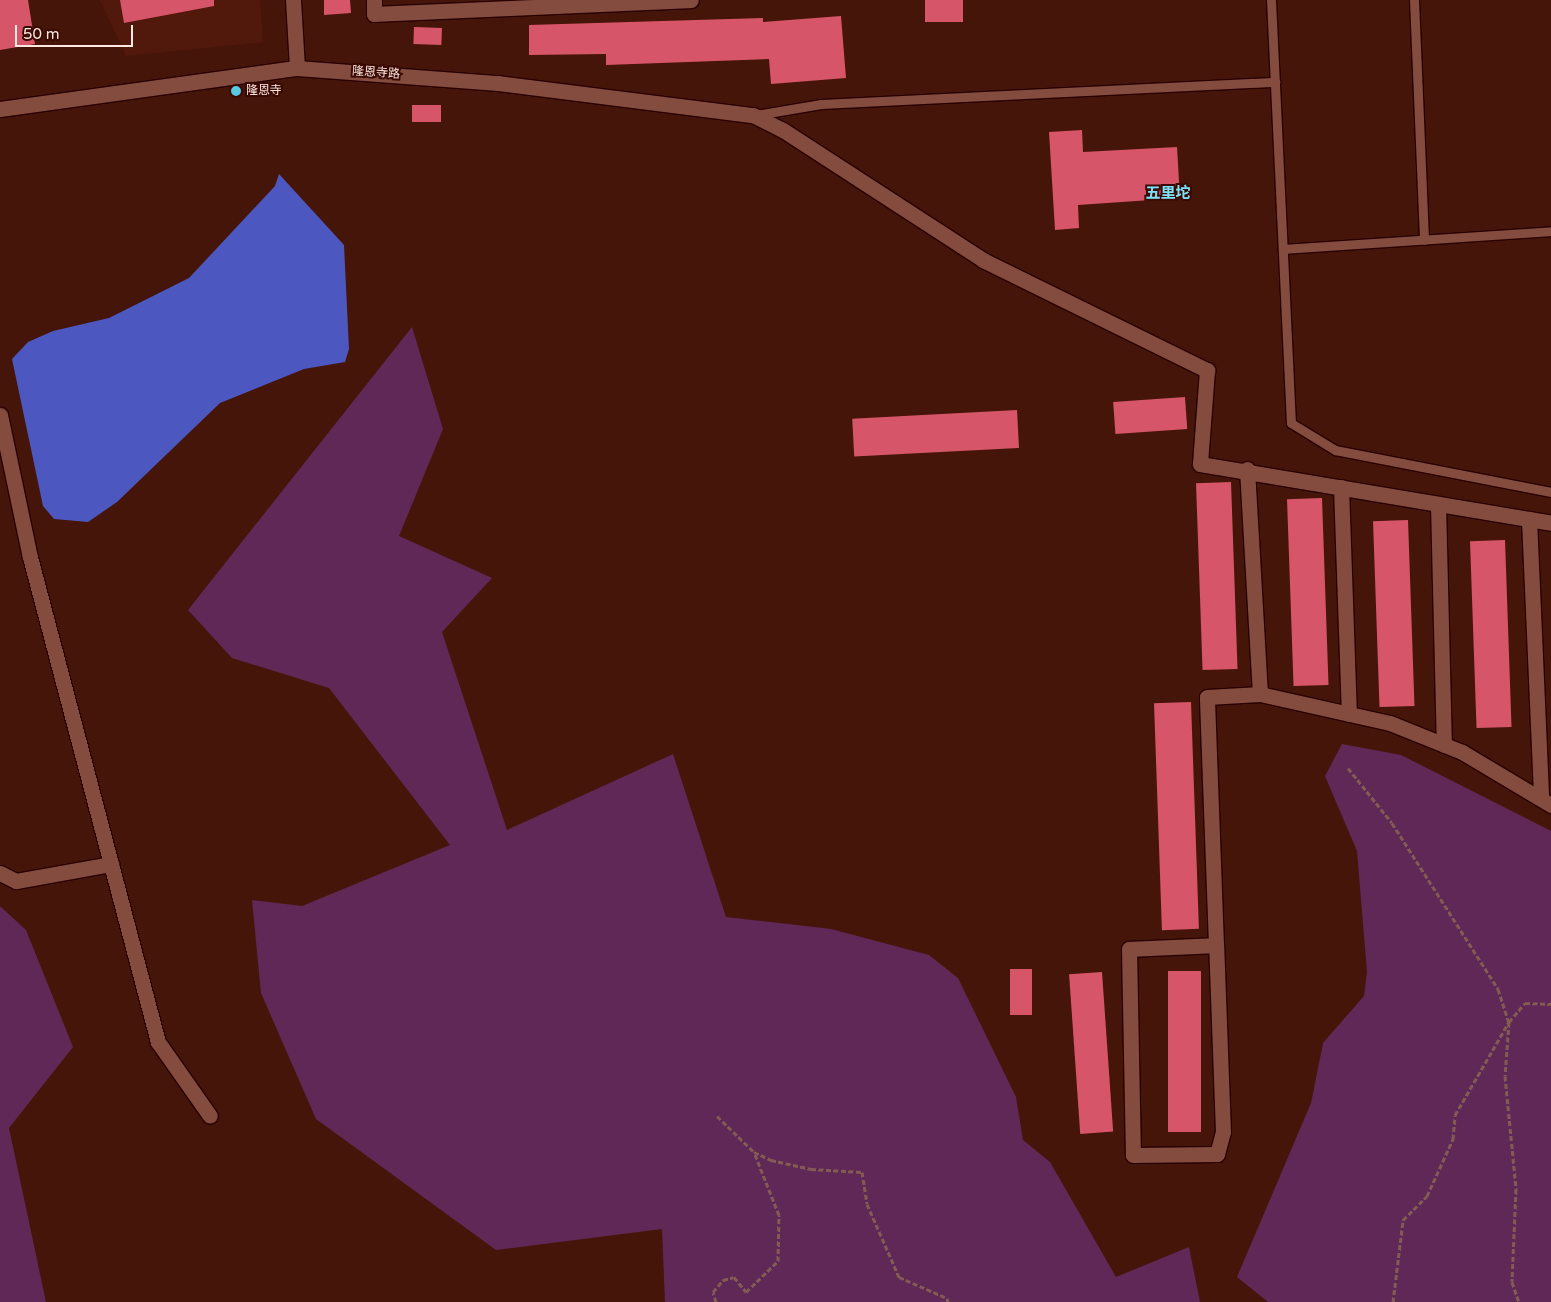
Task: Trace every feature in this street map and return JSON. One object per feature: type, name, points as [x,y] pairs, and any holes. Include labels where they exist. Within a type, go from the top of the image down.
[{"type":"street","points":[[293,0],[297,68]]},
{"type":"street","points":[[374,0],[374,14],[483,4],[691,0]]},
{"type":"street","name":"隆恩寺路","points":[[0,109],[297,68],[498,83],[753,115],[783,130],[983,260],[1207,370],[1200,464],[1248,469]]},
{"type":"street","points":[[0,415],[30,557],[158,1042],[210,1116]]},
{"type":"street","points":[[1260,694],[1248,469],[1551,523]]},
{"type":"street","points":[[1341,487],[1349,714]]},
{"type":"street","points":[[1438,504],[1444,745]]},
{"type":"street","points":[[1529,519],[1546,802]]},
{"type":"street","points":[[1216,945],[1129,949],[1133,1156],[1217,1154],[1223,1132],[1208,697],[1260,694],[1390,723],[1444,745],[1546,802]]},
{"type":"street","points":[[0,873],[16,881],[111,864]]},
{"type":"lane","points":[[1271,0],[1291,423],[1335,450],[1551,492]]},
{"type":"lane","points":[[1414,0],[1424,240]]},
{"type":"lane","points":[[753,115],[821,104],[1275,82]]},
{"type":"lane","points":[[1283,249],[1551,231]]},
{"type":"path","points":[[1348,768],[1392,822],[1498,989],[1509,1022],[1505,1076],[1516,1189],[1512,1282],[1519,1302]]},
{"type":"path","points":[[1393,1302],[1403,1220],[1427,1196],[1453,1139],[1456,1115],[1509,1022],[1525,1003],[1551,1004]]},
{"type":"path","points":[[718,1116],[754,1152],[771,1160],[811,1169],[862,1172],[867,1204],[898,1277],[947,1298],[948,1302]]},
{"type":"path","points":[[716,1302],[713,1292],[722,1280],[734,1277],[746,1292],[778,1260],[779,1215],[754,1152]]},
{"type":"shaded area","points":[[100,0],[260,0],[263,42],[126,56]]},
{"type":"shaded area","points":[[279,174],[344,245],[349,349],[345,362],[304,369],[220,403],[117,502],[88,522],[54,519],[43,506],[12,359],[28,342],[53,331],[109,318],[189,278],[275,186]]},
{"type":"shaded area","points":[[412,327],[443,429],[399,536],[492,578],[442,632],[507,830],[673,754],[726,917],[831,929],[929,955],[958,978],[1016,1097],[1023,1140],[1050,1162],[1116,1277],[1189,1247],[1200,1302],[665,1302],[662,1229],[496,1250],[316,1119],[261,993],[252,900],[302,906],[450,845],[329,688],[232,658],[188,610]]},
{"type":"shaded area","points":[[1342,744],[1401,755],[1551,831],[1551,1302],[1268,1302],[1237,1277],[1311,1103],[1323,1043],[1364,996],[1367,972],[1357,851],[1325,776]]},
{"type":"shaded area","points":[[0,906],[26,930],[73,1047],[9,1128],[46,1302],[0,1302]]},
{"type":"building","points":[[0,0],[28,0],[35,44],[0,50]]},
{"type":"building","points":[[120,0],[214,0],[214,6],[124,23]]},
{"type":"building","points":[[324,0],[350,0],[351,13],[324,15]]},
{"type":"building","points":[[925,0],[963,0],[963,22],[925,22]]},
{"type":"building","points":[[841,16],[846,78],[771,84],[769,59],[606,65],[606,54],[529,55],[529,25],[763,18],[763,22]]},
{"type":"building","points":[[414,27],[442,28],[441,45],[413,44]]},
{"type":"building","points":[[412,105],[441,105],[441,122],[412,122]]},
{"type":"building","points":[[1082,130],[1083,152],[1177,147],[1180,198],[1078,205],[1079,228],[1055,230],[1049,132]]},
{"type":"building","points":[[1185,397],[1187,429],[1115,434],[1113,402]]},
{"type":"building","points":[[1017,410],[1019,448],[854,457],[852,419]]},
{"type":"building","points":[[1231,482],[1238,669],[1203,670],[1196,483]]},
{"type":"building","points":[[1322,498],[1329,685],[1294,686],[1287,499]]},
{"type":"building","points":[[1408,520],[1414,706],[1380,707],[1373,521]]},
{"type":"building","points":[[1505,540],[1512,727],[1477,728],[1470,541]]},
{"type":"building","points":[[1191,702],[1199,929],[1162,930],[1154,703]]},
{"type":"building","points":[[1010,969],[1032,969],[1032,1015],[1010,1015]]},
{"type":"building","points":[[1168,971],[1201,971],[1201,1132],[1168,1132]]},
{"type":"building","points":[[1102,972],[1113,1132],[1080,1134],[1069,974]]},
{"type":"place","name":"隆恩寺","points":[[236,91]]},
{"type":"district","name":"五里坨","points":[[1168,194]]}]
